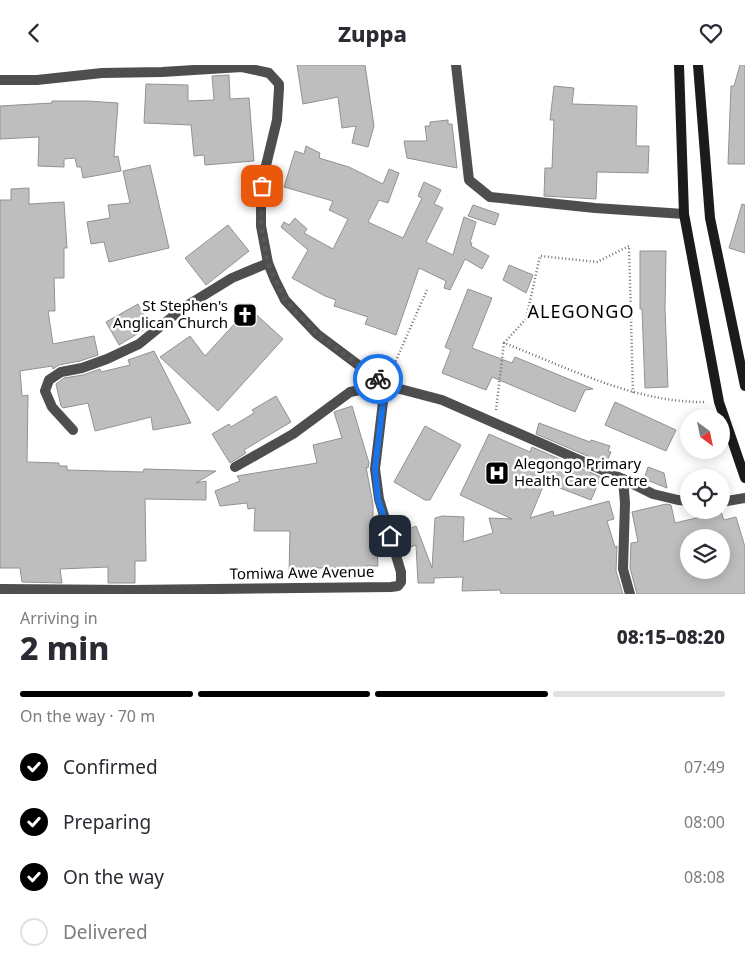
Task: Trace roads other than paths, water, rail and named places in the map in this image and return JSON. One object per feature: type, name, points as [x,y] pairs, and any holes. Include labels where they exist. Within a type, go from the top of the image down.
[{"type":"main road","points":[[679,65],[684,214],[719,402],[745,478]]},
{"type":"main road","points":[[698,65],[710,218],[742,355],[745,386]]},
{"type":"street","points":[[456,65],[469,180],[490,197],[594,208],[684,214]]},
{"type":"street","points":[[0,80],[37,80],[102,73],[162,72],[242,67],[269,69],[279,83],[279,88],[277,120],[262,186],[261,226],[268,263],[285,300],[317,334],[385,385],[442,400],[653,493],[680,500]]},
{"type":"street","points":[[73,430],[52,407],[45,391],[49,380],[61,372],[82,368],[139,344],[183,308],[232,278],[268,263]]},
{"type":"street","points":[[235,467],[293,434],[350,392],[385,385]]},
{"type":"street","name":"Tomiwa Awe Avenue","points":[[0,589],[131,592],[398,586],[401,582],[402,573],[378,499],[375,469],[385,385]]},
{"type":"street","points":[[624,479],[623,569],[630,594]]},
{"type":"street","points":[[730,501],[745,498]]},
{"type":"place","name":"St Stephen's Anglican Church","points":[[245,315]]},
{"type":"place","name":"Alegongo Primary Health Care Centre","points":[[497,473]]},
{"type":"district","name":"ALEGONGO","points":[[581,312]]}]
